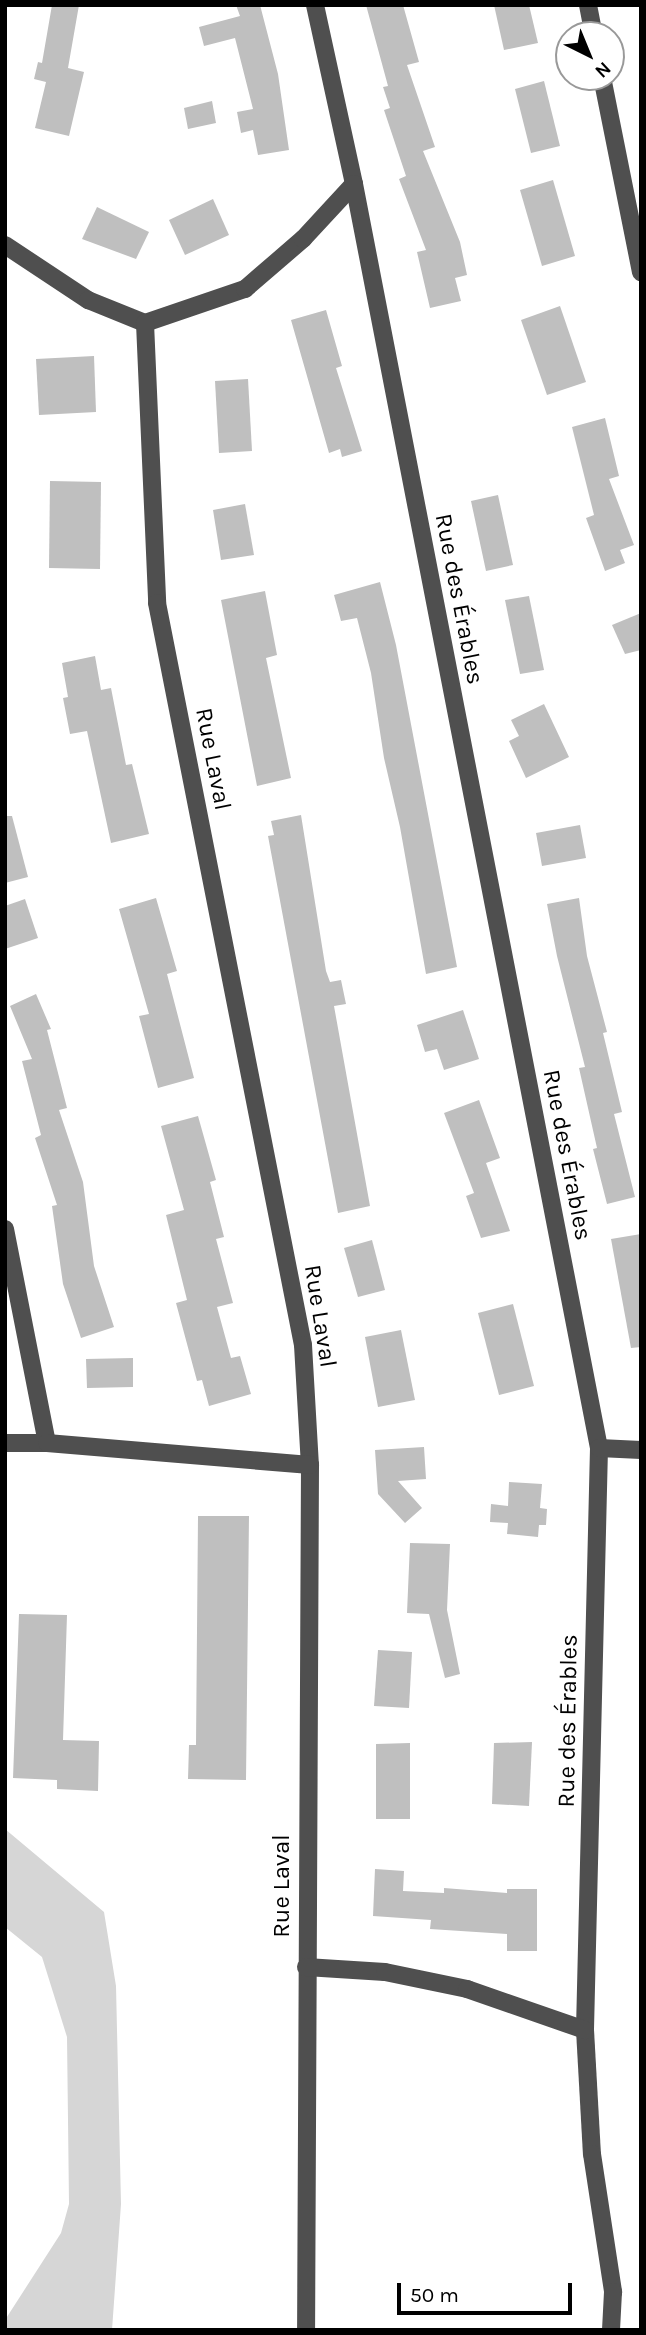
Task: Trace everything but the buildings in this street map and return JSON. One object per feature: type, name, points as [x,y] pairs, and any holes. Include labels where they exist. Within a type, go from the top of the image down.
[{"type":"street","name":"Rue des Érables","points":[[315,5],[354,184],[599,1448],[585,2030],[592,2154],[613,2292],[611,2330]]},
{"type":"street","points":[[606,91],[641,272]]},
{"type":"street","points":[[5,244],[88,300],[145,323],[244,289],[303,239],[354,184]]},
{"type":"street","name":"Rue Laval","points":[[145,323],[158,603],[303,1345],[310,1465],[306,2330]]},
{"type":"street","points":[[5,1229],[47,1443]]},
{"type":"street","points":[[5,1443],[47,1443],[310,1465]]},
{"type":"street","points":[[599,1448],[641,1450]]},
{"type":"street","points":[[306,1967],[385,1972],[467,1989],[585,2030]]},
{"type":"shaded area","points":[[5,1829],[104,1912],[116,1986],[121,2204],[112,2330],[5,2330],[5,2320],[61,2233],[69,2204],[67,2037],[42,1957],[5,1927]]}]
